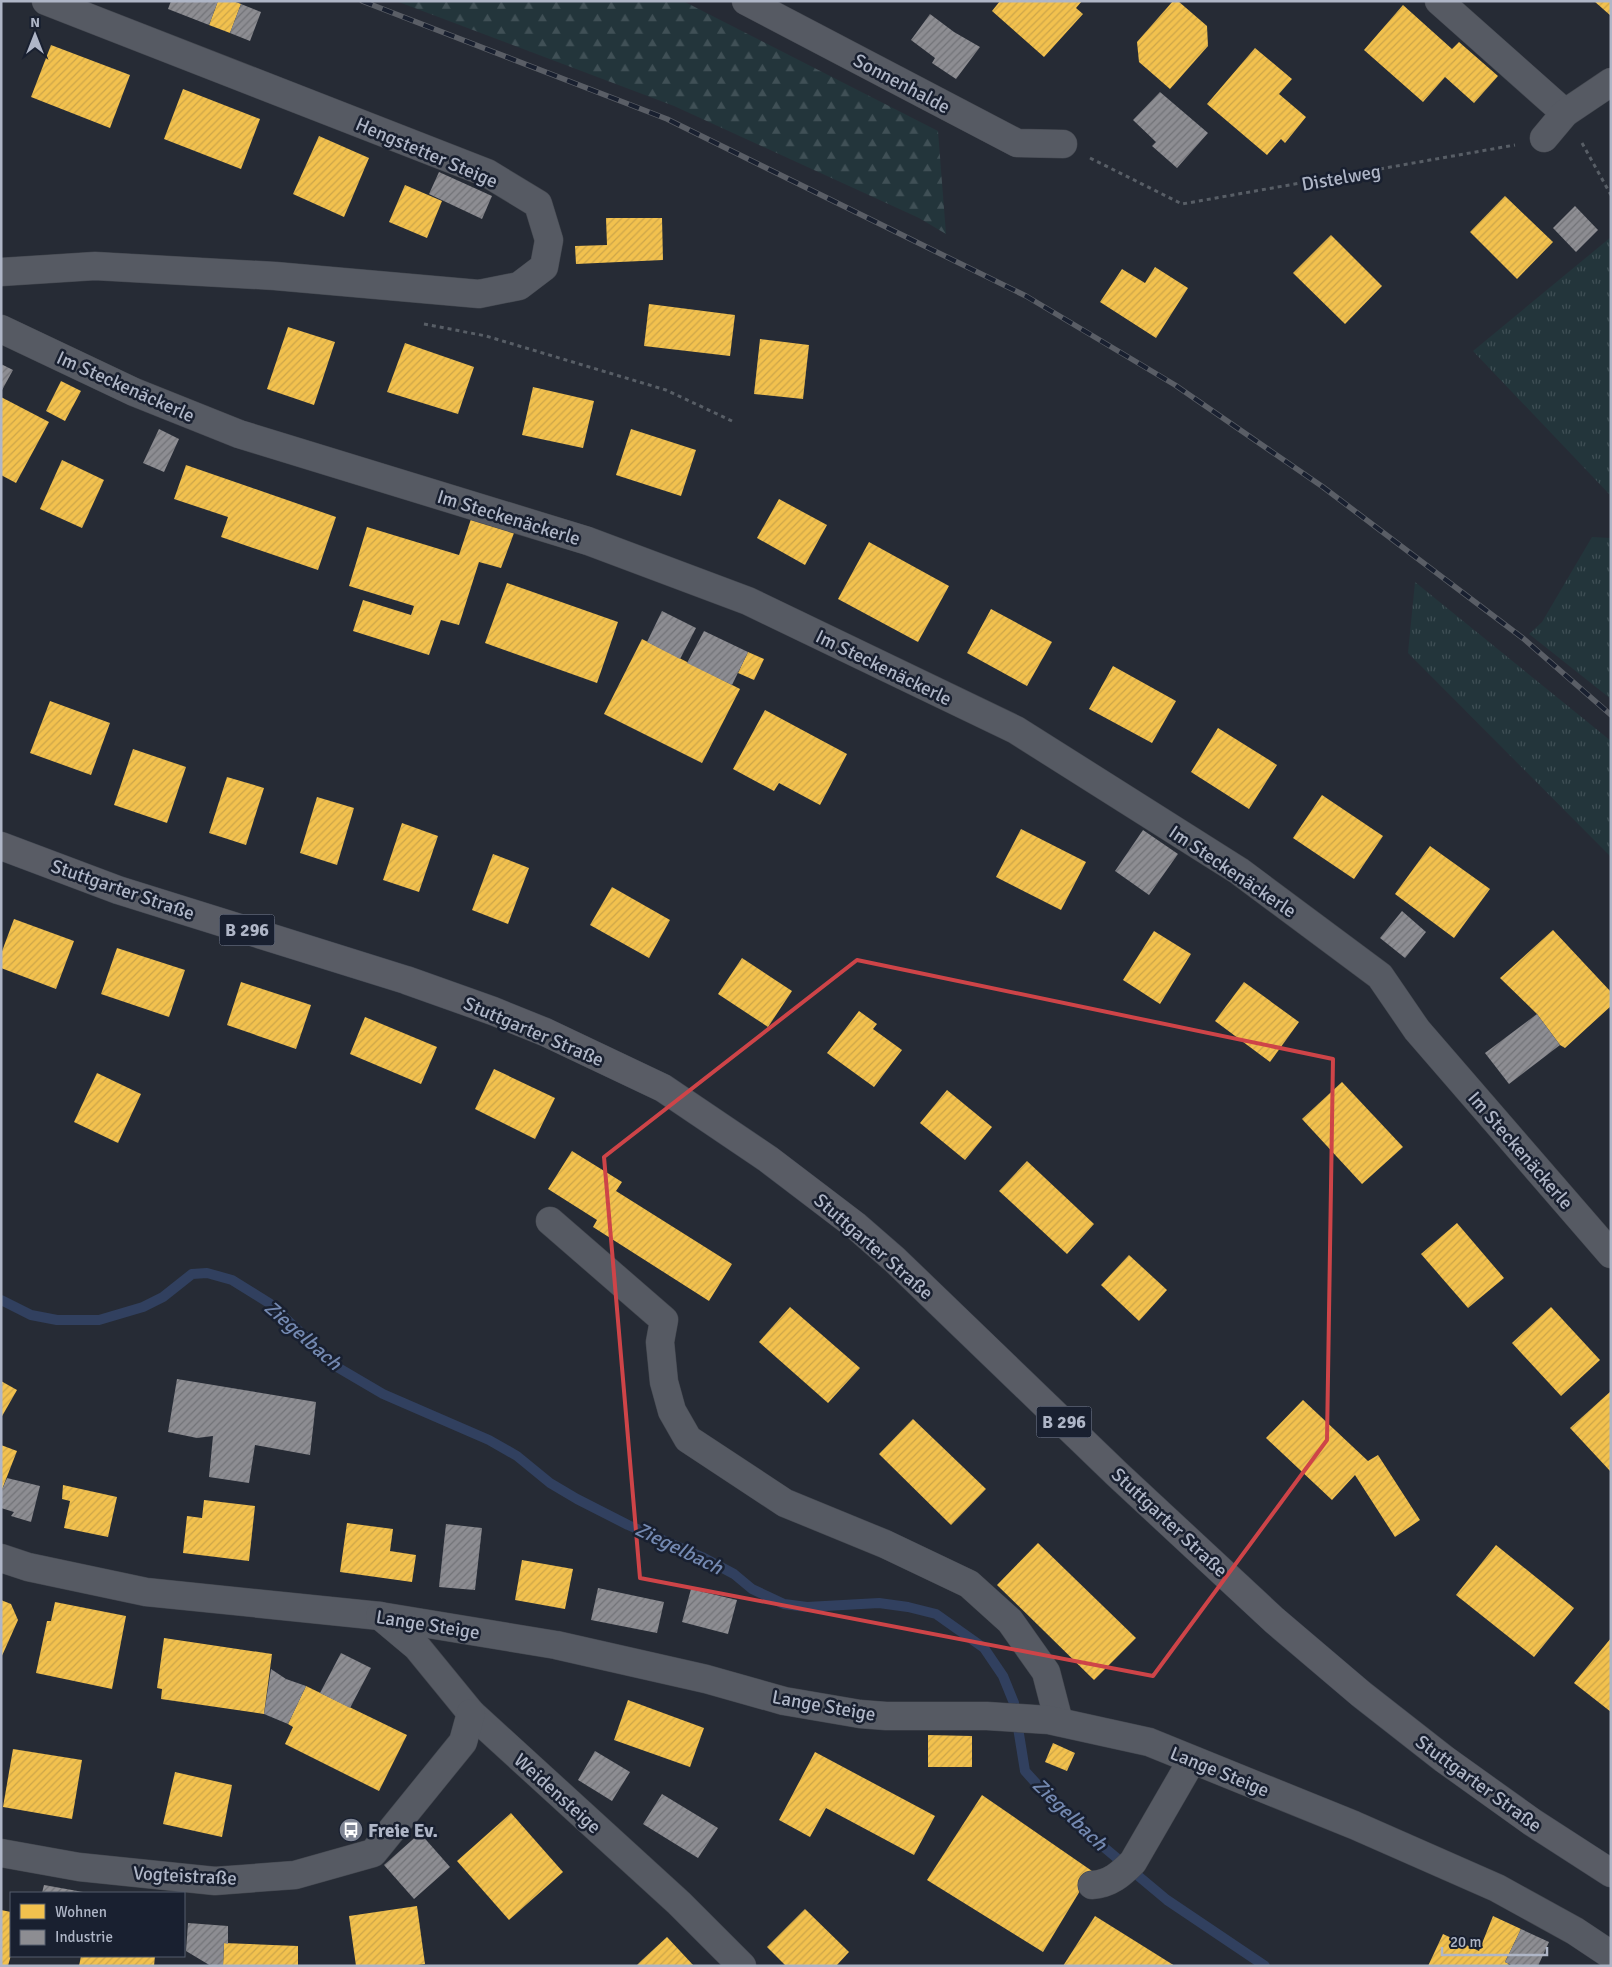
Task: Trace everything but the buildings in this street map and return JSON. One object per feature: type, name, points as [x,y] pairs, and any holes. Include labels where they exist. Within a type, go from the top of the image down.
[{"type":"main road","name":"Stuttgarter Straße","points":[[1,846],[118,890],[406,980],[493,1011],[545,1032],[663,1088],[768,1159],[856,1226],[895,1260],[1117,1474],[1274,1620],[1361,1694],[1444,1759],[1532,1822],[1611,1873]]},
{"type":"street","name":"Hengstetter Steige","points":[[1,272],[95,266],[275,276],[479,294],[519,286],[544,268],[549,240],[538,204],[487,174],[46,1]]},
{"type":"street","name":"Sonnenhalde","points":[[746,1],[1017,143],[1063,144]]},
{"type":"street","points":[[1439,1],[1565,113]]},
{"type":"street","points":[[1544,138],[1565,113],[1611,82]]},
{"type":"street","name":"Im Steckenäckerle","points":[[1,329],[134,392],[239,434],[588,541],[748,601],[1016,730],[1239,871],[1380,976],[1417,1030],[1611,1254]]},
{"type":"street","points":[[550,1222],[664,1320],[660,1342],[664,1382],[672,1411],[688,1439],[785,1504],[884,1544],[969,1584],[1010,1621],[1046,1672],[1054,1721]]},
{"type":"street","name":"Lange Steige","points":[[1,1558],[28,1567],[146,1592],[380,1616],[556,1645],[706,1679],[784,1701],[851,1712],[886,1716],[987,1716],[1054,1721],[1149,1742],[1354,1825],[1497,1888],[1575,1932],[1611,1955]]},
{"type":"street","name":"Weidensteige","points":[[380,1616],[417,1647],[471,1713],[679,1903],[742,1966]]},
{"type":"street","name":"Vogteistraße","points":[[1,1853],[79,1867],[215,1881],[295,1875],[373,1853],[463,1742],[471,1713]]},
{"type":"street","points":[[1092,1885],[1104,1884],[1127,1868],[1192,1760]]},
{"type":"path","points":[[1565,113],[1611,195]]},
{"type":"path","name":"Distelweg","points":[[1063,144],[1182,204],[1489,150],[1544,138]]},
{"type":"path","points":[[419,323],[486,336],[666,390],[732,421]]},
{"type":"highlighted area","points":[[857,960],[1333,1059],[1327,1440],[1153,1676],[640,1578],[604,1157]]},
{"type":"green space","points":[[396,1],[683,1],[938,131],[946,234],[919,218],[674,106]]},
{"type":"green space","points":[[1611,237],[1611,496],[1473,351]]},
{"type":"green space","points":[[1592,537],[1611,538],[1611,699],[1529,634],[1542,622]]},
{"type":"green space","points":[[1415,582],[1611,741],[1611,857],[1408,653]]},
{"type":"waterway","name":"Ziegelbach","points":[[1,1300],[31,1315],[57,1320],[99,1320],[143,1307],[163,1297],[192,1274],[207,1273],[232,1280],[269,1303],[337,1367],[383,1394],[489,1440],[517,1456],[550,1483],[577,1499],[628,1525],[702,1557],[734,1574],[752,1589],[784,1604],[807,1607],[879,1603],[908,1607],[936,1614],[984,1648],[1003,1676],[1014,1703],[1025,1771],[1063,1813],[1167,1900],[1265,1966]]},
{"type":"railway","points":[[362,1],[667,119],[1026,296],[1175,385],[1323,487],[1524,639],[1611,715]]},
{"type":"place","name":"Freie Ev.","points":[[351,1830]]}]
